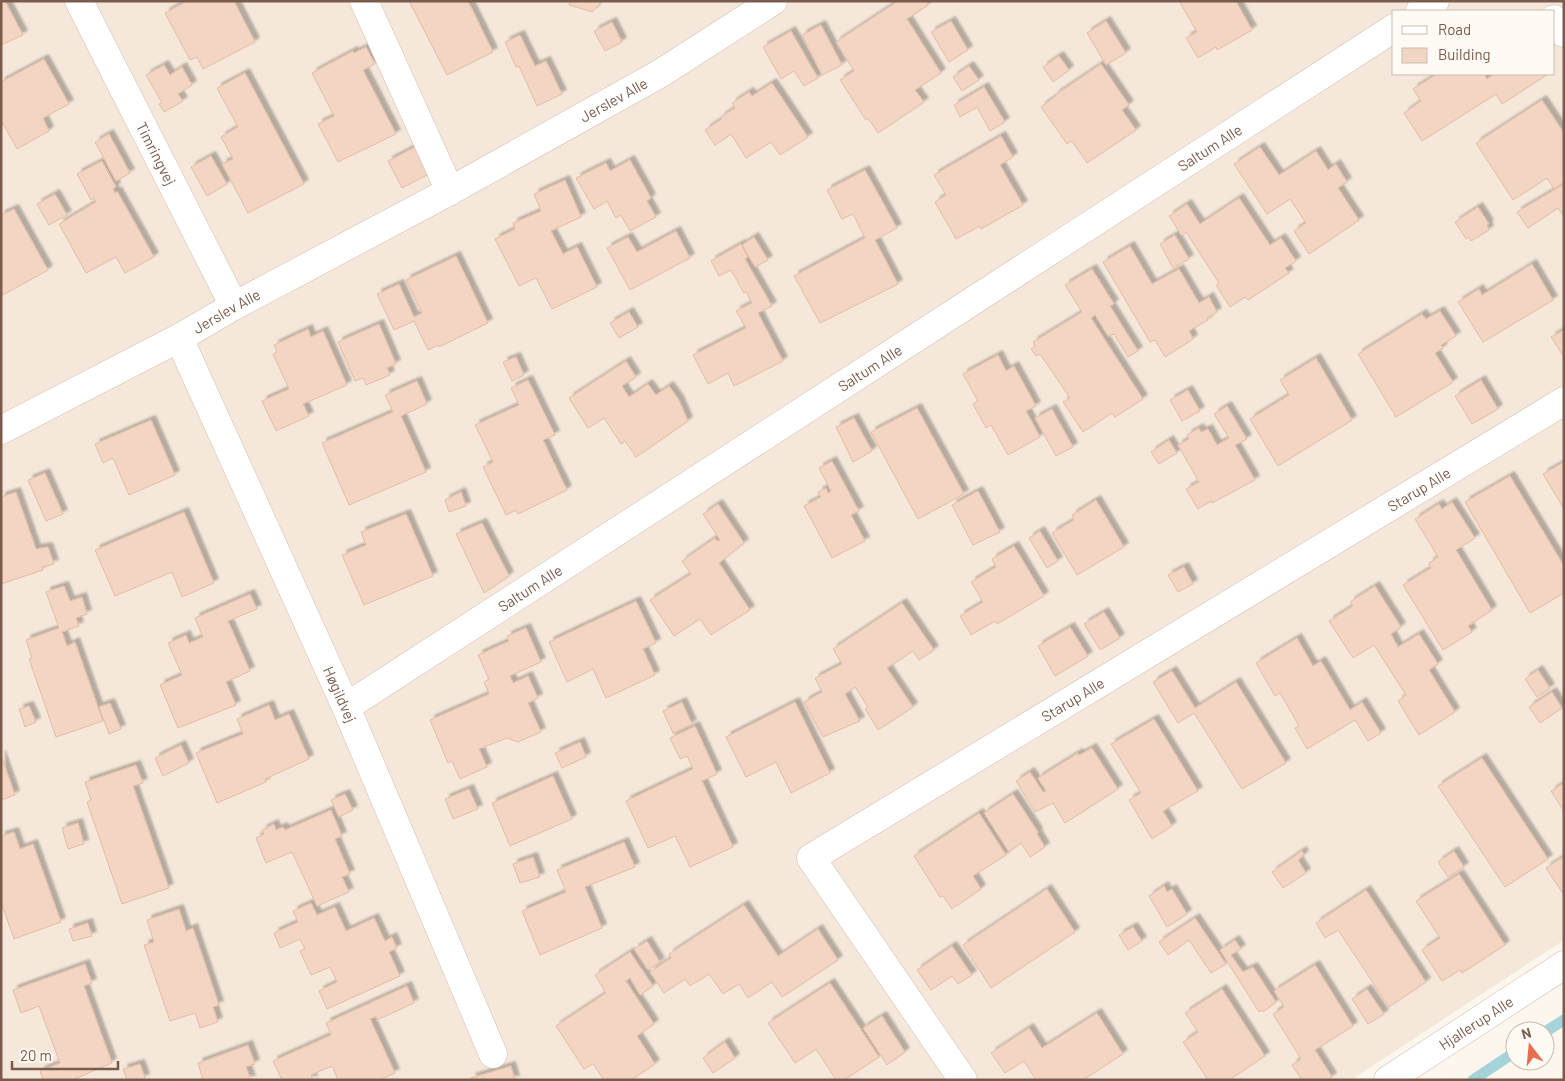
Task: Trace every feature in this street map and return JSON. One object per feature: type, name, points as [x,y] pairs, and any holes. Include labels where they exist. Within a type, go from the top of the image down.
[{"type":"street","name":"Timringvej","points":[[79,1],[234,306]]},
{"type":"street","points":[[364,1],[450,191]]},
{"type":"street","name":"Jerslev Alle","points":[[1,430],[179,338],[234,306],[450,191],[661,73],[773,1]]},
{"type":"street","points":[[1422,10],[1435,1]]},
{"type":"street","points":[[1555,20],[1564,33]]},
{"type":"street","name":"Saltum Alle","points":[[346,707],[1392,29]]},
{"type":"street","name":"Høgildvej","points":[[179,338],[346,707],[493,1054]]},
{"type":"street","name":"Starup Alle","points":[[963,1080],[811,858],[1564,401]]},
{"type":"street","name":"Hjallerup Alle","points":[[1388,1080],[1564,965]]},
{"type":"shaded area","points":[[1,1],[1564,1],[1564,940],[1351,1080],[1,1080]]},
{"type":"building","points":[[1,1],[5,1],[23,35],[1,45]]},
{"type":"building","points":[[187,1],[234,1],[255,42],[203,69],[197,57],[190,60],[165,13]]},
{"type":"building","points":[[409,1],[468,1],[493,52],[447,75]]},
{"type":"building","points":[[570,1],[602,1],[592,12],[569,5]]},
{"type":"building","points":[[898,1],[926,1],[928,5],[907,19],[941,73],[915,90],[924,102],[878,133],[868,118],[866,120],[840,80],[854,71],[836,42]]},
{"type":"building","points":[[1179,1],[1236,1],[1252,30],[1217,50],[1216,47],[1198,58],[1186,38],[1197,32]]},
{"type":"building","points":[[951,21],[968,50],[949,62],[931,32]]},
{"type":"building","points":[[1106,21],[1126,53],[1106,65],[1087,33]]},
{"type":"building","points":[[612,22],[622,42],[605,51],[594,31]]},
{"type":"building","points":[[821,25],[842,65],[822,75],[802,35]]},
{"type":"building","points":[[791,31],[818,78],[804,86],[794,71],[781,79],[763,47]]},
{"type":"building","points":[[520,35],[535,66],[546,61],[562,94],[537,106],[519,66],[516,67],[505,42]]},
{"type":"building","points":[[366,47],[375,64],[363,70],[396,134],[338,162],[318,124],[334,116],[312,73],[353,51],[354,53]]},
{"type":"building","points":[[1059,56],[1069,70],[1053,82],[1043,67]]},
{"type":"building","points":[[44,59],[69,104],[43,118],[49,131],[17,149],[1,120],[1,82]]},
{"type":"building","points":[[1101,64],[1129,105],[1122,110],[1136,130],[1087,163],[1072,141],[1067,144],[1041,107],[1055,95]]},
{"type":"building","points":[[164,65],[170,75],[182,67],[192,85],[178,94],[183,101],[164,112],[159,104],[162,103],[146,75]]},
{"type":"building","points":[[969,66],[979,80],[962,91],[953,77]]},
{"type":"building","points":[[245,73],[304,184],[248,213],[222,164],[233,159],[221,137],[238,127],[217,88]]},
{"type":"building","points":[[1435,75],[1485,75],[1487,79],[1493,75],[1546,75],[1502,104],[1496,94],[1422,141],[1404,113],[1421,101],[1413,89]]},
{"type":"building","points":[[772,83],[808,137],[780,155],[771,142],[746,158],[731,134],[715,145],[705,130],[735,108],[732,103],[749,92],[752,96]]},
{"type":"building","points":[[984,87],[1005,122],[990,131],[977,107],[960,117],[954,105]]},
{"type":"building","points":[[1542,100],[1564,133],[1564,182],[1554,189],[1547,178],[1513,200],[1476,143]]},
{"type":"building","points":[[109,134],[130,173],[116,181],[95,142]]},
{"type":"building","points":[[1001,136],[1013,157],[1000,165],[1023,205],[981,229],[980,226],[956,239],[935,202],[946,195],[934,175]]},
{"type":"building","points":[[417,146],[431,173],[402,188],[388,161]]},
{"type":"building","points":[[1260,147],[1279,175],[1316,151],[1328,170],[1336,164],[1347,182],[1338,188],[1359,220],[1309,254],[1294,231],[1306,223],[1290,199],[1267,214],[1234,164]]},
{"type":"building","points":[[211,156],[227,184],[207,196],[191,167]]},
{"type":"building","points":[[630,160],[651,198],[647,201],[656,217],[630,231],[621,215],[616,218],[607,201],[594,209],[576,178],[606,163],[610,171]]},
{"type":"building","points":[[102,161],[116,187],[113,189],[115,193],[117,191],[154,257],[125,273],[116,257],[86,273],[59,224],[96,202],[94,198],[91,200],[77,174]]},
{"type":"building","points":[[865,170],[897,228],[875,240],[898,284],[820,323],[794,276],[865,238],[853,214],[842,219],[827,190]]},
{"type":"building","points":[[565,180],[581,217],[551,231],[563,254],[577,247],[597,287],[552,309],[536,278],[519,286],[495,239],[515,229],[513,223],[541,211],[534,194]]},
{"type":"building","points":[[1564,184],[1564,217],[1558,208],[1528,228],[1517,212]]},
{"type":"building","points":[[55,194],[67,215],[49,225],[37,204]]},
{"type":"building","points":[[1239,198],[1270,245],[1281,238],[1296,261],[1285,268],[1289,273],[1248,300],[1245,297],[1230,307],[1216,285],[1219,283],[1186,232],[1182,236],[1169,216],[1187,204],[1200,224]]},
{"type":"building","points":[[1478,207],[1489,224],[1487,225],[1489,230],[1471,241],[1469,237],[1466,239],[1455,222]]},
{"type":"building","points":[[14,209],[48,270],[1,296],[1,215]]},
{"type":"building","points":[[676,231],[690,258],[630,290],[607,248],[628,237],[637,252]]},
{"type":"building","points":[[1175,235],[1189,259],[1173,268],[1160,244]]},
{"type":"building","points":[[754,237],[768,260],[755,267],[742,245]]},
{"type":"building","points":[[741,244],[748,257],[745,259],[772,306],[758,313],[783,361],[734,386],[728,373],[708,384],[693,355],[746,328],[736,311],[752,303],[731,270],[719,276],[711,261]]},
{"type":"building","points":[[1130,246],[1152,284],[1179,269],[1199,303],[1209,297],[1217,312],[1207,318],[1208,320],[1189,331],[1193,339],[1165,357],[1155,340],[1150,342],[1103,262]]},
{"type":"building","points":[[456,256],[488,323],[439,347],[438,345],[428,350],[414,321],[394,330],[377,294],[399,284],[414,317],[422,313],[406,280]]},
{"type":"building","points":[[1532,264],[1553,300],[1483,342],[1458,302],[1479,289],[1482,295]]},
{"type":"building","points":[[1092,269],[1114,304],[1110,306],[1138,351],[1128,357],[1114,334],[1108,336],[1095,315],[1091,318],[1143,399],[1115,417],[1112,413],[1083,432],[1063,402],[1070,398],[1040,354],[1036,356],[1031,349],[1035,346],[1033,342],[1082,312],[1065,285]]},
{"type":"building","points":[[1440,311],[1456,336],[1441,345],[1443,348],[1435,353],[1453,382],[1396,417],[1358,354],[1422,314],[1426,319]]},
{"type":"building","points":[[629,312],[638,327],[619,338],[610,323]]},
{"type":"building","points":[[379,324],[396,364],[387,368],[390,375],[366,385],[363,378],[355,381],[338,342]]},
{"type":"building","points":[[308,329],[311,337],[323,331],[347,385],[303,404],[309,416],[276,431],[262,401],[289,389],[273,354],[277,352],[274,345]]},
{"type":"building","points":[[1564,330],[1564,357],[1551,337]]},
{"type":"building","points":[[998,355],[1006,371],[1014,366],[1036,406],[1026,411],[1040,437],[1008,455],[991,425],[986,428],[973,404],[978,401],[963,374]]},
{"type":"building","points":[[516,357],[524,375],[512,381],[503,362]]},
{"type":"building","points":[[1316,358],[1352,420],[1278,466],[1250,419],[1289,395],[1280,380]]},
{"type":"building","points":[[626,361],[636,377],[622,386],[629,397],[648,384],[656,395],[669,386],[679,400],[688,421],[636,457],[625,441],[621,444],[604,418],[588,428],[569,398]]},
{"type":"building","points":[[528,380],[555,435],[543,440],[567,490],[518,514],[516,510],[506,515],[483,467],[493,462],[475,425],[519,405],[511,388]]},
{"type":"building","points":[[1481,380],[1498,409],[1472,424],[1455,396]]},
{"type":"building","points":[[417,381],[427,404],[401,416],[426,472],[349,505],[322,443],[393,412],[385,395]]},
{"type":"building","points":[[1188,390],[1200,411],[1182,421],[1170,400]]},
{"type":"building","points":[[1227,406],[1247,439],[1235,445],[1255,480],[1198,509],[1186,489],[1199,482],[1178,445],[1189,439],[1187,435],[1199,428],[1201,432],[1208,429],[1217,445],[1229,438],[1214,414]]},
{"type":"building","points":[[917,408],[964,494],[918,519],[871,432]]},
{"type":"building","points":[[1052,409],[1073,447],[1056,456],[1035,418]]},
{"type":"building","points":[[854,418],[872,451],[853,462],[836,427]]},
{"type":"building","points":[[151,420],[175,475],[129,495],[113,458],[103,463],[95,444]]},
{"type":"building","points":[[1169,440],[1177,453],[1159,464],[1151,452]]},
{"type":"building","points":[[832,461],[859,511],[851,515],[865,541],[832,558],[804,506],[821,497],[818,492],[826,488],[828,493],[831,491],[819,468]]},
{"type":"building","points":[[1564,462],[1564,509],[1543,474]]},
{"type":"building","points":[[45,473],[63,514],[46,521],[28,480]]},
{"type":"building","points":[[1510,476],[1564,566],[1564,593],[1530,613],[1465,502]]},
{"type":"building","points":[[978,491],[1000,532],[973,545],[952,505]]},
{"type":"building","points":[[16,492],[36,549],[48,547],[54,564],[42,567],[43,570],[1,584],[1,497]]},
{"type":"building","points":[[461,492],[466,506],[449,512],[445,500]]},
{"type":"building","points":[[1096,500],[1124,547],[1077,575],[1052,533],[1074,520],[1072,515]]},
{"type":"building","points":[[1452,502],[1475,538],[1456,550],[1492,610],[1468,626],[1472,632],[1443,650],[1403,585],[1431,568],[1429,563],[1438,557],[1415,519],[1439,504],[1442,509]]},
{"type":"building","points":[[718,504],[744,543],[719,563],[750,610],[711,635],[700,619],[674,636],[650,600],[691,574],[682,561],[715,538],[717,541],[720,540],[703,514]]},
{"type":"building","points":[[184,512],[214,583],[182,597],[172,572],[115,596],[95,550]]},
{"type":"building","points":[[406,514],[433,576],[364,605],[342,555],[366,545],[361,532]]},
{"type":"building","points":[[482,523],[509,576],[484,593],[456,534]]},
{"type":"building","points":[[1040,531],[1058,561],[1047,568],[1029,538]]},
{"type":"building","points":[[1014,546],[1044,596],[997,624],[995,621],[971,635],[960,616],[983,602],[971,582],[996,567],[992,559]]},
{"type":"building","points":[[1184,567],[1193,584],[1178,592],[1168,575]]},
{"type":"building","points":[[64,586],[70,601],[82,597],[87,614],[76,618],[79,626],[62,632],[67,646],[75,642],[103,721],[56,737],[29,659],[32,658],[26,640],[59,628],[46,592]]},
{"type":"building","points":[[1375,586],[1401,627],[1391,634],[1398,647],[1419,634],[1438,664],[1429,670],[1455,712],[1419,735],[1398,701],[1406,695],[1374,645],[1353,658],[1329,621],[1353,606],[1350,602]]},
{"type":"building","points":[[250,594],[257,609],[228,621],[250,671],[226,682],[236,705],[178,728],[160,685],[182,675],[168,643],[186,635],[189,643],[203,637],[195,618]]},
{"type":"building","points":[[636,601],[656,643],[643,649],[655,675],[606,698],[593,669],[567,682],[549,642]]},
{"type":"building","points":[[902,603],[934,650],[919,660],[913,651],[887,668],[913,707],[878,730],[865,709],[868,707],[855,687],[845,694],[860,721],[823,737],[804,702],[822,692],[815,678],[842,664],[833,649]]},
{"type":"building","points":[[1104,612],[1120,638],[1100,650],[1084,624]]},
{"type":"building","points":[[1070,627],[1088,656],[1055,676],[1038,646]]},
{"type":"building","points":[[526,628],[541,662],[510,676],[513,683],[528,676],[538,698],[528,703],[541,732],[518,742],[507,738],[479,749],[487,767],[460,779],[452,761],[448,763],[430,720],[489,694],[484,682],[489,679],[478,655],[509,641],[507,636]]},
{"type":"building","points":[[1297,638],[1313,666],[1321,661],[1350,710],[1362,702],[1381,733],[1368,741],[1355,720],[1307,749],[1295,728],[1299,726],[1280,693],[1275,696],[1256,663]]},
{"type":"building","points":[[1538,670],[1550,688],[1537,697],[1525,679]]},
{"type":"building","points":[[1172,671],[1195,708],[1236,682],[1286,763],[1242,789],[1194,713],[1178,723],[1153,682]]},
{"type":"building","points":[[1552,692],[1562,708],[1540,723],[1529,707]]},
{"type":"building","points":[[682,702],[692,724],[673,733],[663,711]]},
{"type":"building","points":[[795,702],[830,773],[791,793],[776,762],[746,777],[726,737]]},
{"type":"building","points":[[110,703],[121,729],[109,734],[99,707]]},
{"type":"building","points":[[269,705],[275,720],[289,714],[309,759],[265,779],[266,782],[217,803],[196,753],[243,734],[237,719]]},
{"type":"building","points":[[29,706],[36,722],[25,727],[19,709]]},
{"type":"building","points":[[1154,719],[1198,791],[1163,811],[1172,826],[1152,839],[1129,800],[1141,793],[1111,744]]},
{"type":"building","points":[[695,726],[717,774],[702,781],[733,847],[690,867],[675,836],[648,848],[626,801],[693,769],[687,756],[680,759],[670,738]]},
{"type":"building","points":[[580,742],[586,757],[562,768],[555,753]]},
{"type":"building","points":[[181,745],[189,763],[163,776],[155,758]]},
{"type":"building","points":[[1092,748],[1118,789],[1065,823],[1053,803],[1035,812],[1016,781],[1030,772],[1043,792],[1046,791],[1038,778],[1078,753],[1079,755]]},
{"type":"building","points":[[1,755],[15,795],[1,800]]},
{"type":"building","points":[[1482,758],[1548,859],[1505,887],[1438,786]]},
{"type":"building","points":[[136,765],[143,783],[133,786],[169,888],[122,904],[87,802],[91,800],[85,782]]},
{"type":"building","points":[[553,776],[572,819],[510,846],[492,803]]},
{"type":"building","points":[[1564,783],[1564,811],[1551,791]]},
{"type":"building","points":[[469,789],[478,809],[453,819],[445,799]]},
{"type":"building","points":[[345,794],[353,810],[339,817],[331,800]]},
{"type":"building","points":[[1013,794],[1038,832],[1037,834],[1045,847],[1030,857],[1021,843],[1009,852],[984,813]]},
{"type":"building","points":[[331,810],[342,836],[335,839],[350,874],[342,877],[349,892],[317,906],[292,852],[266,863],[256,838],[264,834],[262,830],[274,824],[276,830],[283,827],[285,830]]},
{"type":"building","points":[[979,813],[1006,855],[973,876],[981,889],[952,909],[943,896],[940,897],[914,856]]},
{"type":"building","points":[[78,823],[84,844],[68,849],[62,828]]},
{"type":"building","points":[[14,832],[20,849],[33,844],[61,922],[14,939],[1,902],[1,836]]},
{"type":"building","points":[[624,842],[635,867],[585,887],[602,928],[540,955],[522,911],[566,892],[557,870]]},
{"type":"building","points":[[1302,851],[1304,855],[1298,860],[1306,873],[1283,888],[1272,872]]},
{"type":"building","points":[[1454,851],[1464,867],[1448,877],[1438,862]]},
{"type":"building","points":[[533,857],[540,877],[520,883],[513,864]]},
{"type":"building","points":[[1563,857],[1564,859],[1564,895],[1546,868]]},
{"type":"building","points":[[1459,874],[1505,945],[1462,973],[1460,970],[1442,981],[1422,950],[1440,938],[1416,901]]},
{"type":"building","points":[[1164,886],[1167,892],[1172,889],[1187,914],[1167,927],[1149,896]]},
{"type":"building","points":[[1047,889],[1075,932],[991,988],[963,945]]},
{"type":"building","points":[[1366,890],[1426,982],[1389,1007],[1338,930],[1325,938],[1316,923]]},
{"type":"building","points":[[311,903],[317,915],[335,907],[346,931],[374,918],[385,941],[392,937],[397,948],[389,952],[400,976],[327,1009],[319,991],[337,982],[330,967],[311,975],[300,951],[305,949],[300,939],[280,948],[274,933],[298,922],[293,911]]},
{"type":"building","points":[[744,905],[778,956],[818,929],[838,960],[782,997],[772,982],[748,998],[739,984],[723,994],[709,974],[690,986],[685,979],[664,993],[650,972],[671,958],[669,954]]},
{"type":"building","points":[[179,909],[186,931],[193,928],[219,1005],[213,1007],[218,1022],[200,1028],[195,1013],[170,1021],[144,945],[154,942],[147,920]]},
{"type":"building","points":[[1195,918],[1226,964],[1211,973],[1189,940],[1168,955],[1159,942]]},
{"type":"building","points":[[88,923],[92,936],[73,941],[69,929]]},
{"type":"building","points":[[1133,927],[1142,941],[1128,950],[1119,935]]},
{"type":"building","points":[[1235,940],[1241,949],[1231,955],[1243,972],[1253,967],[1276,1002],[1263,1012],[1261,1010],[1259,1012],[1220,950]]},
{"type":"building","points":[[647,941],[660,962],[648,970],[634,949]]},
{"type":"building","points":[[952,946],[972,975],[958,984],[952,976],[931,990],[917,970]]},
{"type":"building","points":[[630,952],[653,986],[640,995],[630,978],[626,981],[654,1024],[637,1036],[655,1064],[631,1080],[604,1080],[593,1064],[584,1069],[556,1026],[606,993],[595,975]]},
{"type":"building","points":[[85,964],[92,983],[84,986],[112,1063],[72,1080],[43,1080],[40,1071],[60,1063],[39,1006],[21,1013],[13,990]]},
{"type":"building","points":[[1315,965],[1353,1026],[1315,1050],[1332,1077],[1328,1080],[1302,1080],[1292,1065],[1301,1059],[1273,1014],[1284,1007],[1274,991]]},
{"type":"building","points":[[830,983],[879,1057],[844,1080],[836,1080],[816,1049],[795,1063],[768,1023]]},
{"type":"building","points":[[407,986],[414,1003],[377,1020],[376,1016],[370,1019],[395,1073],[380,1080],[338,1080],[332,1066],[311,1075],[313,1080],[282,1080],[273,1061],[331,1035],[326,1023]]},
{"type":"building","points":[[1222,989],[1265,1056],[1229,1080],[1208,1080],[1183,1042],[1198,1032],[1185,1013]]},
{"type":"building","points":[[1367,989],[1384,1014],[1368,1024],[1352,999]]},
{"type":"building","points":[[1097,1013],[1123,1054],[1083,1080],[1036,1080],[1024,1061],[1005,1073],[991,1053],[1029,1028],[1042,1048]]},
{"type":"building","points":[[882,1016],[905,1052],[887,1065],[863,1028]]},
{"type":"building","points":[[725,1042],[735,1058],[713,1073],[703,1058]]},
{"type":"building","points":[[248,1045],[255,1064],[246,1067],[251,1080],[203,1080],[198,1063]]},
{"type":"building","points":[[140,1064],[145,1078],[127,1080],[123,1069]]},
{"type":"building","points":[[511,1066],[515,1080],[472,1080],[471,1078]]},
{"type":"waterway","points":[[1555,1026],[1564,1020]]},
{"type":"waterway","points":[[1473,1080],[1505,1059]]}]
